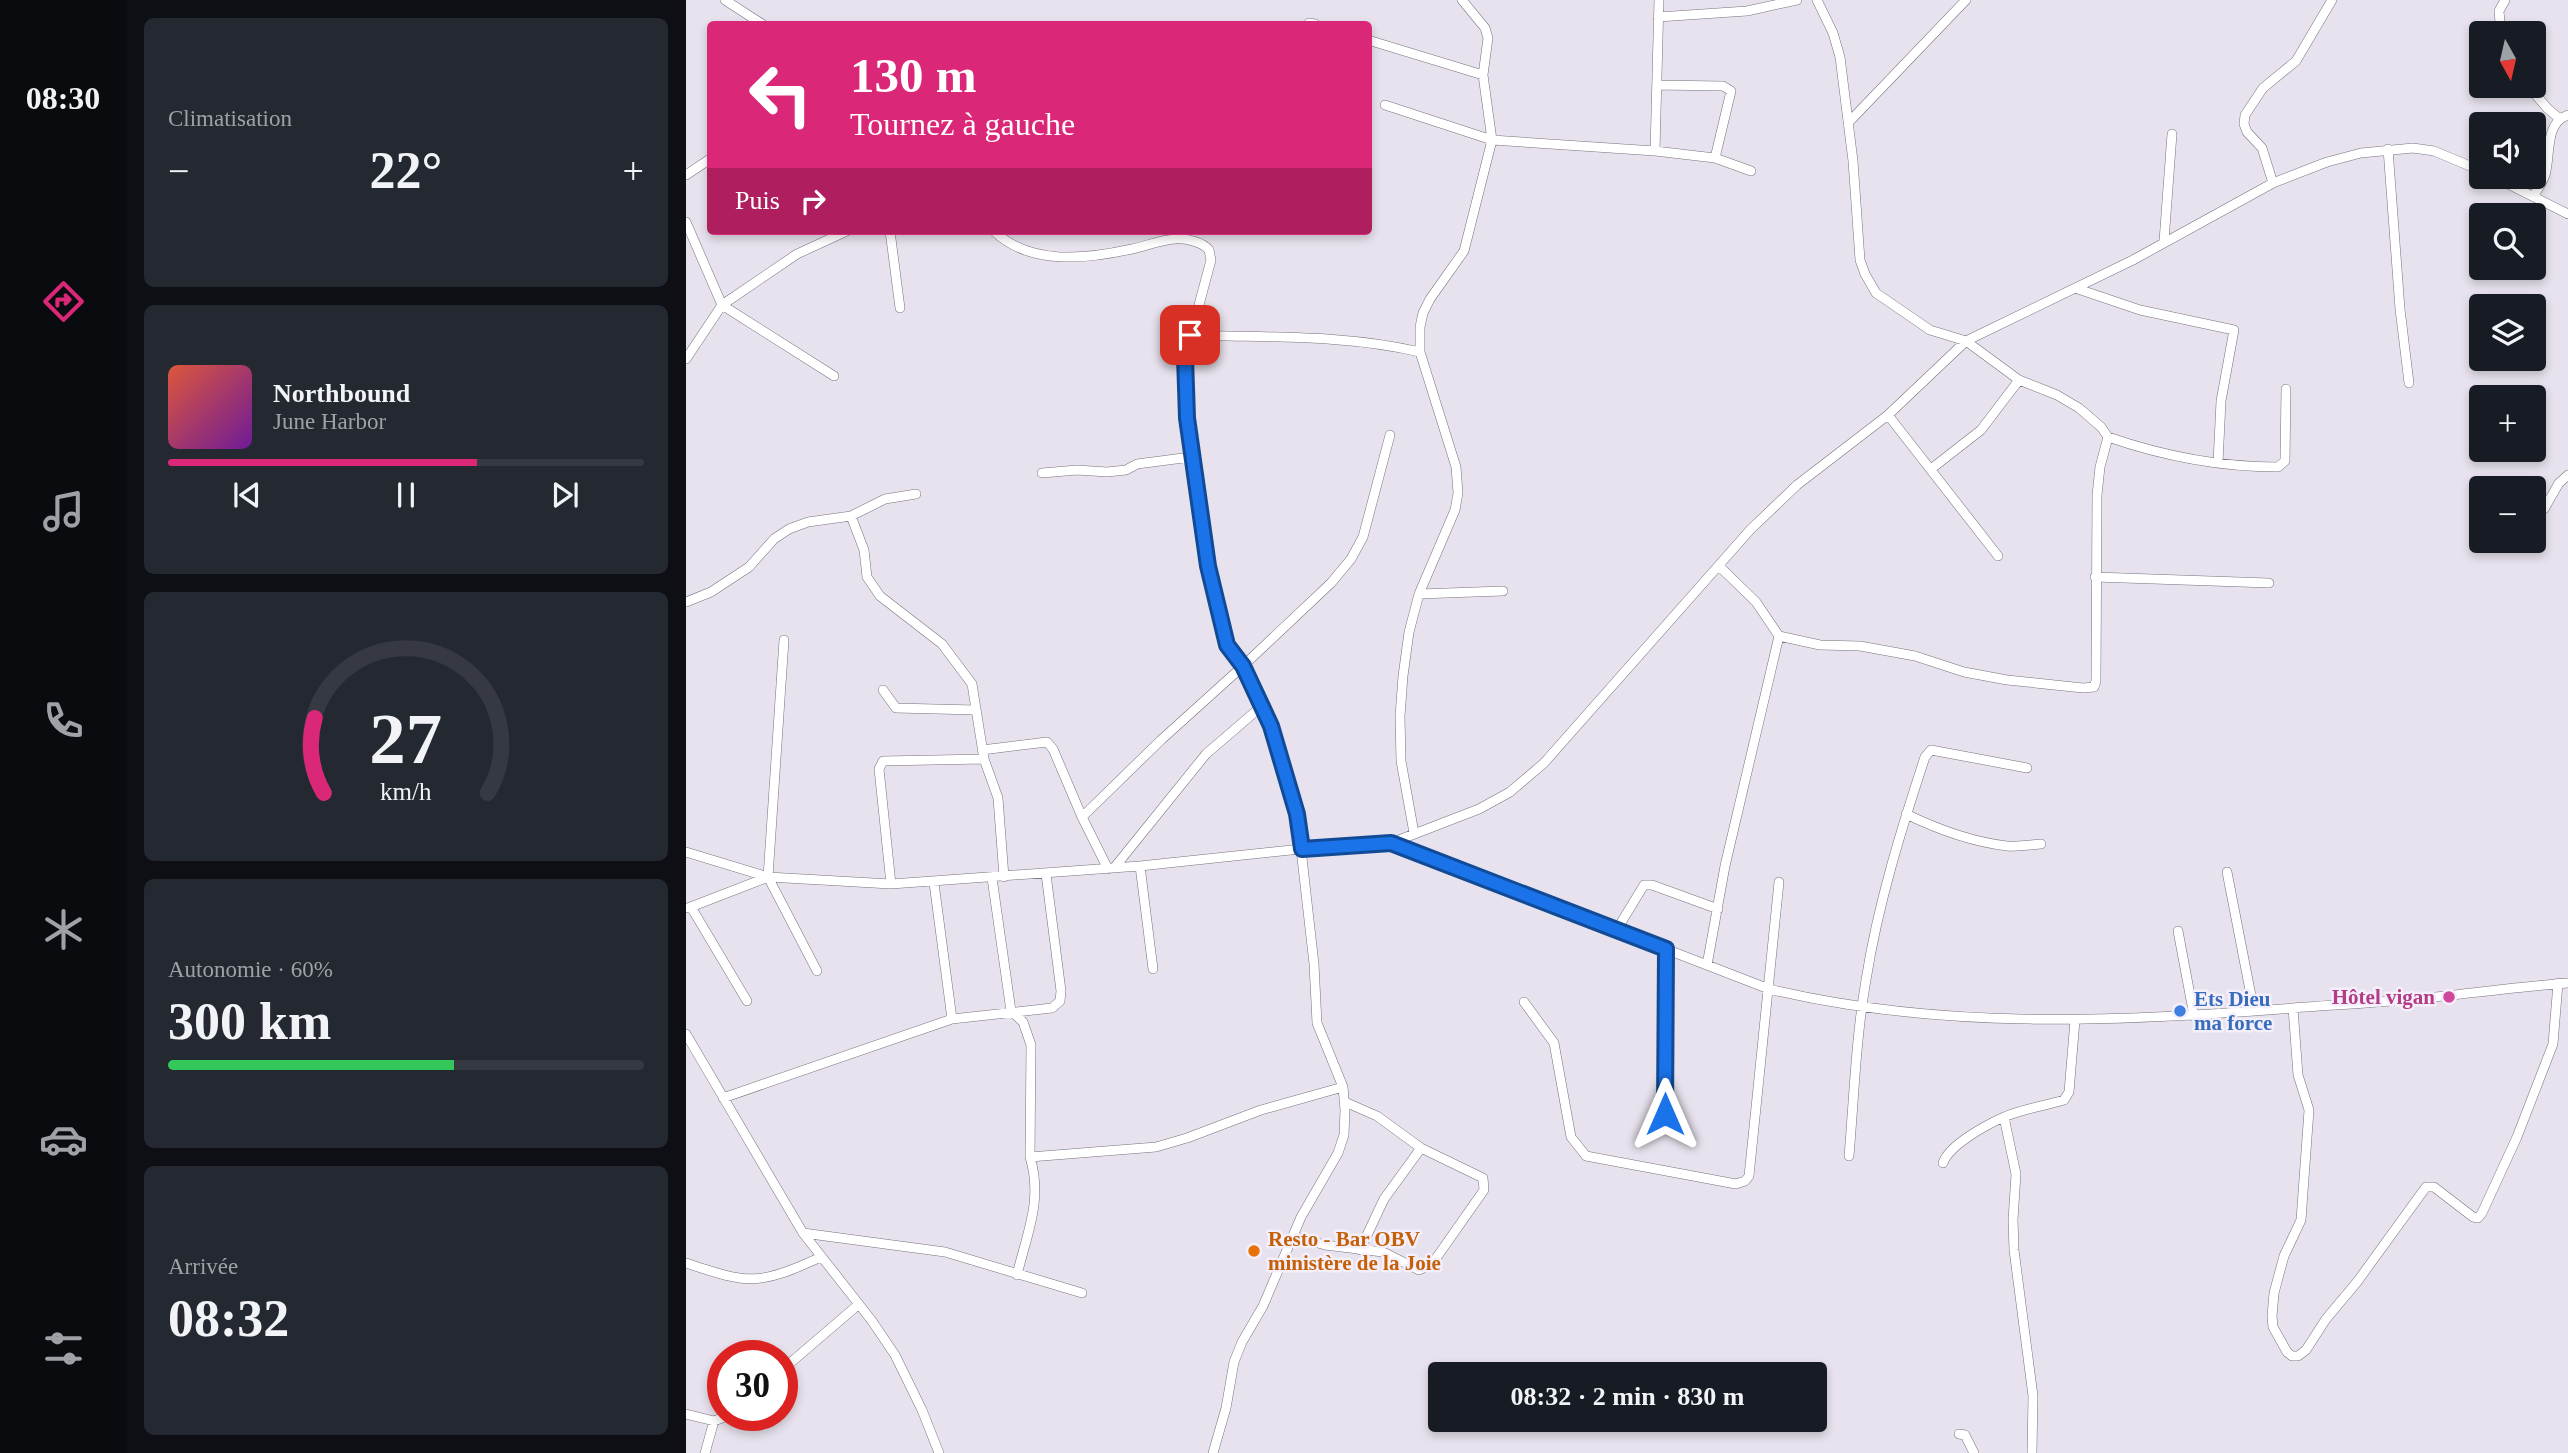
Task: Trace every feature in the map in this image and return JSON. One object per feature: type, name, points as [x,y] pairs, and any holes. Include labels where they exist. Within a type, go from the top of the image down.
[{"type":"street","points":[[725,0],[757,21]]},
{"type":"street","points":[[1415,833],[1401,761],[1400,716],[1409,632],[1419,594],[1455,510],[1458,493],[1456,467],[1420,352],[1423,313],[1464,251],[1492,140],[1483,75],[1488,38],[1485,28],[1462,0]]},
{"type":"street","points":[[1655,151],[1659,0]]},
{"type":"street","points":[[1658,17],[1747,11],[1797,0]]},
{"type":"street","points":[[1817,0],[1837,43],[1848,123],[1860,260],[1875,293],[1930,330],[1966,341],[2019,380],[2057,395],[2078,408],[2101,427],[2108,438],[2152,453],[2244,467],[2278,467],[2285,461],[2286,389]]},
{"type":"street","points":[[1848,123],[1966,0]]},
{"type":"street","points":[[2273,183],[2262,148],[2247,132],[2245,115],[2263,88],[2296,61],[2332,0]]},
{"type":"street","points":[[2500,21],[2500,11],[2504,0]]},
{"type":"street","points":[[1372,41],[1483,75]]},
{"type":"street","points":[[1657,85],[1723,86],[1731,91],[1715,158]]},
{"type":"street","points":[[2534,195],[2544,179],[2553,128],[2564,116],[2548,109],[2538,98]]},
{"type":"street","points":[[1385,105],[1492,140],[1655,151],[1715,158],[1752,172]]},
{"type":"street","points":[[2164,242],[2172,134]]},
{"type":"street","points":[[686,852],[768,877],[891,884],[1111,869],[1302,849],[1391,843],[1479,809],[1510,792],[1544,763],[1576,730],[1646,646],[1720,567],[1750,530],[1797,485],[1888,415],[1966,341],[2075,288],[2273,183],[2327,162],[2388,149],[2413,148],[2434,150],[2469,165]]},
{"type":"street","points":[[2388,149],[2400,309],[2409,383]]},
{"type":"street","points":[[686,175],[707,161]]},
{"type":"street","points":[[2521,189],[2568,214]]},
{"type":"street","points":[[686,222],[722,305],[834,376]]},
{"type":"street","points":[[686,359],[722,305],[797,254],[838,235]]},
{"type":"street","points":[[891,235],[900,308]]},
{"type":"street","points":[[998,235],[1007,244],[1032,253],[1060,257],[1116,253],[1176,239],[1206,246],[1211,260],[1185,357],[1191,457],[1208,566],[1227,645],[1243,666],[1263,705],[1286,770],[1302,849],[1318,1023],[1343,1087],[1345,1101],[1342,1144],[1301,1217],[1263,1306],[1242,1342],[1234,1362],[1226,1408],[1213,1453]]},
{"type":"street","points":[[2075,288],[2140,310],[2234,330],[2221,401],[2218,463]]},
{"type":"street","points":[[1190,335],[1332,338],[1380,343],[1420,352]]},
{"type":"street","points":[[1931,469],[1981,430],[2019,380]]},
{"type":"street","points":[[1888,415],[1998,556]]},
{"type":"street","points":[[1082,817],[1331,583],[1351,559],[1363,537],[1390,435]]},
{"type":"street","points":[[1720,567],[1756,601],[1779,636],[1820,645],[1860,646],[1901,653],[1964,672],[2007,680],[2094,687],[2096,495],[2108,438]]},
{"type":"street","points":[[1042,473],[1126,470],[1136,464],[1191,457]]},
{"type":"street","points":[[2546,506],[2559,483],[2568,475]]},
{"type":"street","points":[[686,601],[711,592],[749,567],[774,539],[789,529],[808,522],[851,516],[885,499],[916,494]]},
{"type":"street","points":[[851,516],[864,550],[867,577],[880,596],[942,645],[972,684],[983,755],[998,797],[1004,877]]},
{"type":"street","points":[[2095,577],[2269,583]]},
{"type":"street","points":[[1419,594],[1503,591]]},
{"type":"street","points":[[1707,965],[1727,854],[1779,636]]},
{"type":"street","points":[[784,640],[768,877],[817,971]]},
{"type":"street","points":[[883,690],[896,708],[975,710]]},
{"type":"street","points":[[1111,869],[1206,754],[1263,705]]},
{"type":"street","points":[[891,884],[879,769],[883,761],[983,755],[1039,741],[1047,742],[1054,749],[1082,817],[1111,869]]},
{"type":"street","points":[[1849,1156],[1863,1007],[1874,936],[1906,814],[1925,757],[1931,750],[2027,768]]},
{"type":"street","points":[[1906,814],[1976,840],[2010,846],[2040,844]]},
{"type":"street","points":[[1391,843],[1769,989],[1863,1007],[1985,1018],[2075,1020],[2194,1016],[2253,1011],[2293,1008],[2413,999],[2563,983],[2550,1055],[2517,1137],[2482,1213],[2473,1217],[2434,1187],[2426,1187],[2357,1282],[2326,1319],[2306,1350],[2298,1356],[2287,1352],[2273,1327],[2272,1316],[2273,1293],[2284,1256],[2301,1220],[2309,1110],[2298,1075],[2293,1008]]},
{"type":"street","points":[[1140,866],[1153,969]]},
{"type":"street","points":[[2227,872],[2253,1011]]},
{"type":"street","points":[[723,1098],[952,1019],[1052,1008],[1060,1001],[1061,991],[1046,874]]},
{"type":"street","points":[[747,1001],[688,908],[768,877]]},
{"type":"street","points":[[992,878],[1011,1011],[1023,1022],[1031,1045],[1030,1157],[1036,1174],[1035,1201],[1017,1275]]},
{"type":"street","points":[[1524,1002],[1555,1043],[1571,1137],[1586,1156],[1736,1184],[1745,1181],[1749,1176],[1779,882]]},
{"type":"street","points":[[934,883],[952,1019]]},
{"type":"street","points":[[1616,930],[1644,885],[1652,885],[1718,909]]},
{"type":"street","points":[[2178,931],[2194,1016]]},
{"type":"street","points":[[1665,1114],[1666,949]]},
{"type":"street","points":[[1943,1163],[1946,1154],[1954,1147],[2004,1117],[2064,1100],[2069,1092],[2075,1020]]},
{"type":"street","points":[[686,1034],[803,1233],[859,1304],[905,1374],[939,1453]]},
{"type":"street","points":[[1030,1157],[1156,1147],[1261,1110],[1343,1087]]},
{"type":"street","points":[[1293,1236],[1325,1245],[1383,1252],[1419,1270],[1432,1264],[1484,1190],[1483,1178],[1421,1148],[1377,1116],[1345,1101]]},
{"type":"street","points":[[2004,1117],[2016,1174],[2014,1250],[2033,1396],[2032,1453]]},
{"type":"street","points":[[1360,1250],[1384,1199],[1421,1148]]},
{"type":"street","points":[[803,1233],[945,1252],[1082,1293]]},
{"type":"street","points":[[686,1263],[732,1279],[755,1280],[779,1276],[821,1257]]},
{"type":"street","points":[[798,1356],[859,1304]]},
{"type":"street","points":[[686,1414],[707,1419]]},
{"type":"street","points":[[705,1453],[711,1431]]},
{"type":"street","points":[[1959,1434],[1965,1435],[1974,1453]]},
{"type":"place","name":"Hôtel vigan","points":[[2449,997]]},
{"type":"place","name":"Ets Dieu ma force","points":[[2180,1011]]},
{"type":"place","name":"Resto - Bar OBV ministère de la Joie","points":[[1254,1251]]},
{"type":"route","points":[[1190,335],[1185,357],[1187,418],[1208,566],[1227,645],[1243,666],[1263,705],[1286,770],[1302,849],[1391,843],[1666,949],[1665,1114]]}]
